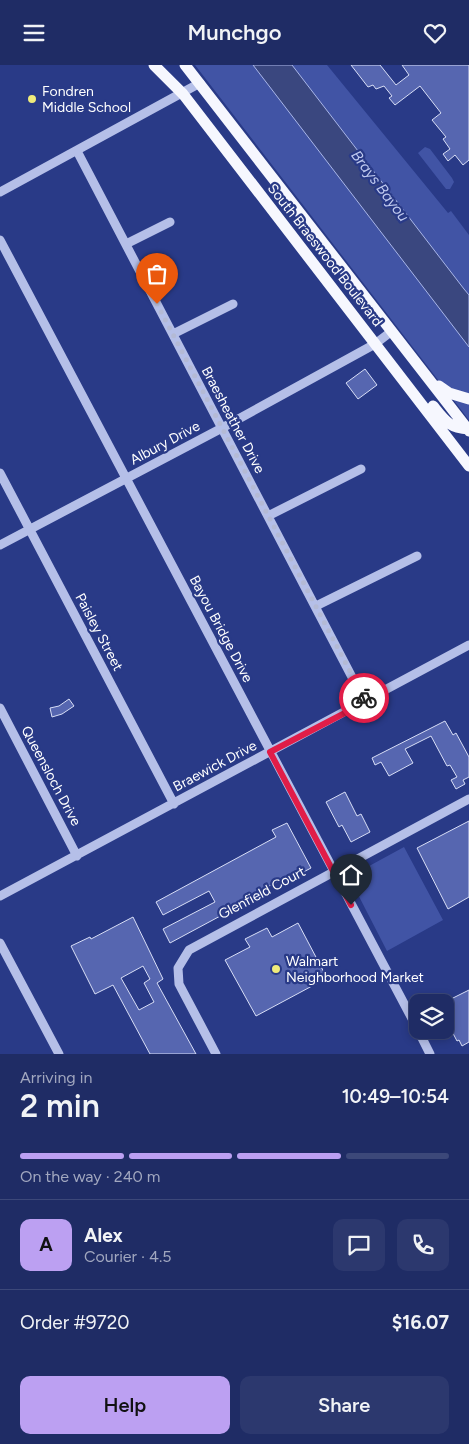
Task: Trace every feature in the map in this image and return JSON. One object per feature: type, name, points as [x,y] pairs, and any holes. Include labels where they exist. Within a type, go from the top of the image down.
[{"type":"main road","name":"South Braeswood Boulevard","points":[[154,65],[183,94],[469,466]]},
{"type":"main road","name":"South Braeswood Boulevard","points":[[184,65],[200,83],[468,429]]},
{"type":"main road","points":[[278,218],[294,205]]},
{"type":"main road","points":[[403,378],[417,388],[450,425],[456,428],[468,429]]},
{"type":"main road","points":[[430,378],[449,393],[469,399]]},
{"type":"street","points":[[0,192],[183,94],[200,83]]},
{"type":"street","name":"Braesheather Drive","points":[[77,151],[366,702]]},
{"type":"street","points":[[126,245],[170,222]]},
{"type":"street","name":"Bayou Bridge Drive","points":[[0,240],[409,1013]]},
{"type":"street","points":[[173,334],[234,304]]},
{"type":"street","name":"Albury Drive","points":[[0,545],[222,428],[375,344],[392,331]]},
{"type":"street","points":[[268,517],[361,469]]},
{"type":"street","name":"Paisley Street","points":[[0,473],[174,804]]},
{"type":"street","points":[[316,607],[417,556]]},
{"type":"street","name":"Braewick Drive","points":[[0,896],[366,702],[469,645]]},
{"type":"street","name":"Queensloch Drive","points":[[0,708],[77,855]]},
{"type":"street","name":"Glenfield Court","points":[[216,1054],[179,984],[177,975],[180,961],[189,950],[469,799]]},
{"type":"street","points":[[0,943],[58,1054]]},
{"type":"street","name":"Bayou Bridge Drive","points":[[422,1039],[430,1054]]},
{"type":"shaded area","points":[[195,65],[327,65],[448,213],[451,211],[469,235],[469,420]]},
{"type":"shaded area","points":[[425,147],[430,149],[452,178],[454,182],[450,189],[446,189],[418,153]]},
{"type":"shaded area","points":[[404,847],[443,920],[387,951],[349,877]]},
{"type":"water","name":"Brays Bayou","points":[[253,65],[292,65],[469,295],[469,347]]},
{"type":"building","points":[[351,65],[380,65],[396,85],[409,75],[402,65],[469,65],[469,160],[463,165],[455,155],[448,161],[443,154],[450,149],[443,139],[446,137],[432,120],[441,113],[420,86],[395,105],[389,98],[392,96],[384,86],[376,89],[373,85],[368,87]]},
{"type":"building","points":[[365,369],[377,385],[358,399],[346,383]]},
{"type":"building","points":[[69,699],[74,706],[62,714],[52,717],[50,708],[59,706]]},
{"type":"building","points":[[445,721],[453,735],[456,733],[469,757],[469,777],[463,780],[465,784],[456,789],[451,780],[457,777],[450,765],[447,766],[431,736],[405,749],[413,763],[389,776],[381,762],[375,765],[372,758]]},
{"type":"building","points":[[345,792],[357,816],[361,814],[370,832],[351,842],[342,825],[339,827],[326,802]]},
{"type":"building","points":[[469,821],[469,897],[448,909],[417,848]]},
{"type":"building","points":[[287,823],[311,868],[296,876],[294,873],[235,904],[237,907],[170,943],[163,929],[215,902],[209,891],[163,915],[156,902],[276,837],[272,830]]},
{"type":"building","points":[[133,917],[163,979],[157,983],[196,1054],[150,1054],[113,985],[95,994],[71,946],[90,937],[91,939]],"holes":[[[143,966],[150,979],[144,983],[154,1002],[139,1010],[121,978]]]},
{"type":"building","name":"Walmart Neighborhood Market","points":[[298,923],[327,978],[256,1016],[225,960],[250,947],[245,939],[267,928],[272,937]]},
{"type":"building","points":[[469,990],[469,1042],[462,1046],[454,1035],[454,998]]},
{"type":"way so far","points":[[157,304],[364,698]]},
{"type":"place","name":"Fondren Middle School","points":[[32,99]]},
{"type":"place","name":"Walmart Neighborhood Market","points":[[276,969]]},
{"type":"route","points":[[351,905],[270,752],[366,702],[364,698]]}]
